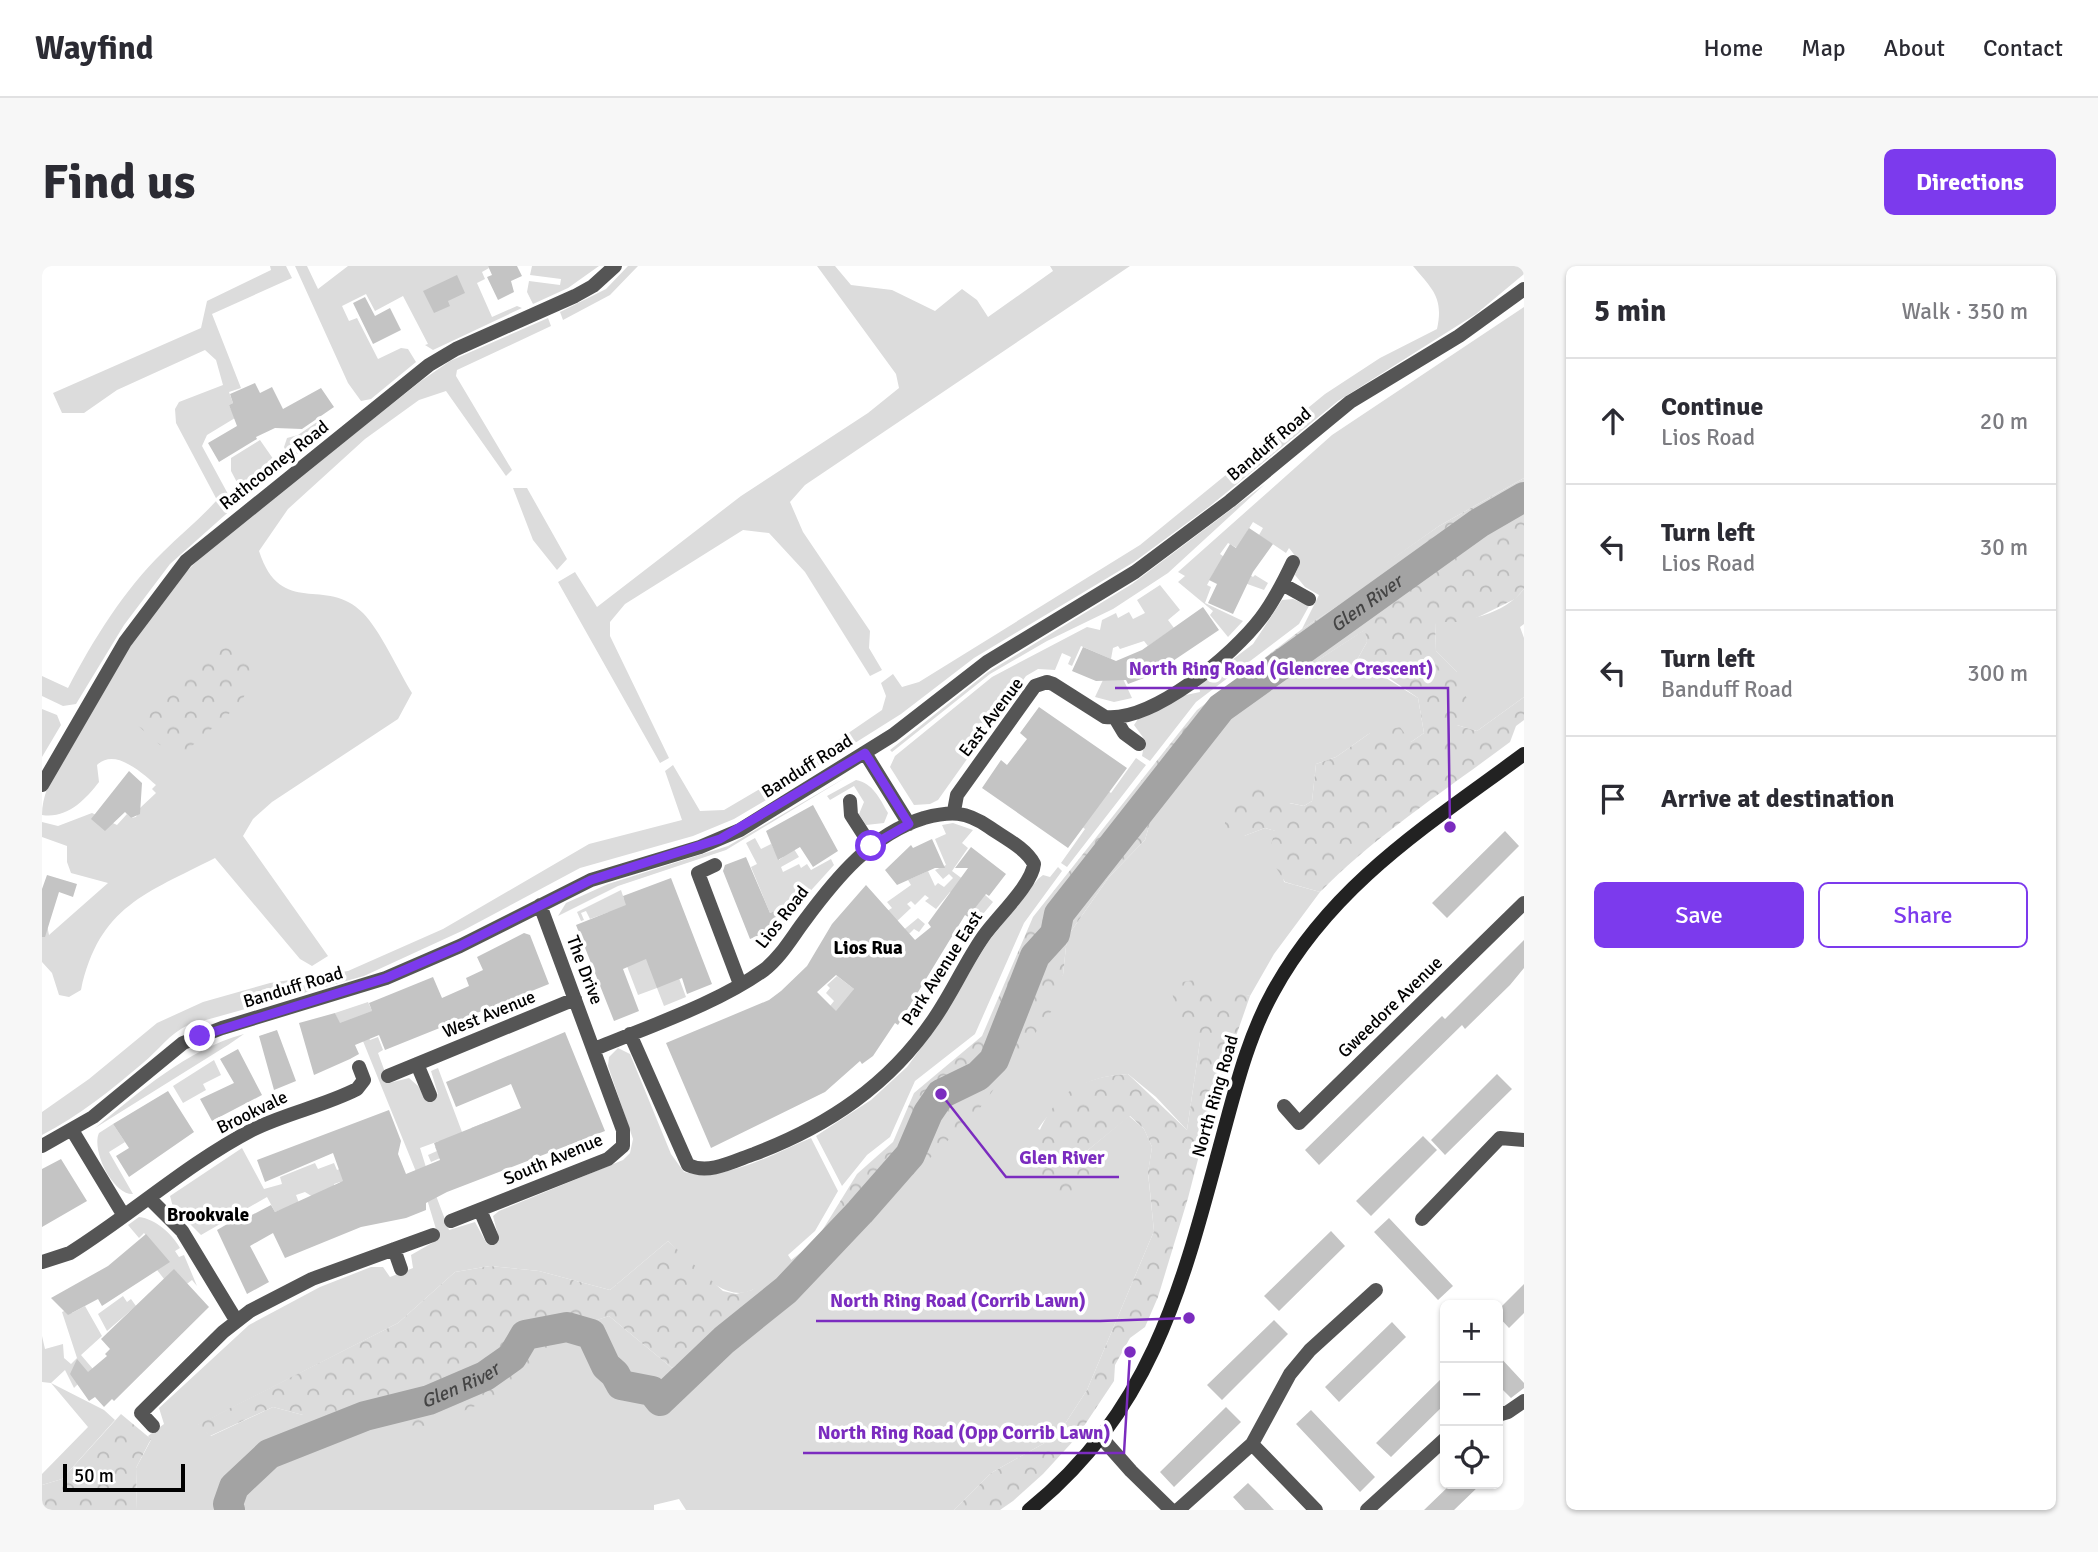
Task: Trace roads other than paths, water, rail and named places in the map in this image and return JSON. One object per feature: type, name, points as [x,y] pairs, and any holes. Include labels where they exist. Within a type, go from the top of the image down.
[{"type":"main road","name":"North Ring Road","points":[[1029,1510],[1100,1436],[1144,1370],[1174,1308],[1249,1047],[1286,968],[1320,920],[1357,880],[1524,754]]},
{"type":"street","name":"Rathcooney Road","points":[[42,785],[125,642],[186,561],[429,365],[456,349],[575,296],[600,281],[615,266]]},
{"type":"street","name":"Banduff Road","points":[[42,1146],[72,1130],[183,1043],[222,1028],[386,978],[460,946],[609,873],[720,839],[865,753],[987,662],[1080,607],[1174,544],[1350,402],[1459,336],[1524,289]]},
{"type":"street","points":[[1115,718],[1161,700],[1227,654],[1262,618],[1293,562]]},
{"type":"street","points":[[1282,584],[1309,599]]},
{"type":"street","name":"East Avenue","points":[[954,811],[957,795],[1035,686],[1041,683],[1053,684],[1095,713],[1115,718],[1124,733],[1139,744]]},
{"type":"street","points":[[865,753],[909,824]]},
{"type":"street","points":[[850,801],[851,816],[871,846]]},
{"type":"street","name":"Lios Road","points":[[595,1049],[740,984],[779,956],[825,893],[871,846],[909,824],[954,811]]},
{"type":"street","name":"Park Avenue East","points":[[630,1034],[688,1165],[705,1170],[765,1150],[833,1118],[889,1074],[935,1018],[981,940],[1030,878],[1034,864],[1025,853],[975,817],[954,811]]},
{"type":"street","points":[[715,865],[698,873],[740,984]]},
{"type":"street","name":"Gweedore Avenue","points":[[1284,1106],[1299,1123],[1524,903]]},
{"type":"street","name":"The Drive","points":[[540,905],[595,1049]]},
{"type":"street","name":"West Avenue","points":[[388,1076],[575,999]]},
{"type":"street","name":"South Avenue","points":[[451,1221],[608,1159],[618,1152],[624,1139],[623,1130],[595,1049]]},
{"type":"street","points":[[417,1064],[430,1095]]},
{"type":"street","name":"Brookvale","points":[[42,1262],[70,1253],[252,1131],[283,1116],[357,1089],[364,1080],[359,1067]]},
{"type":"street","points":[[72,1130],[124,1216]]},
{"type":"street","points":[[1422,1219],[1500,1138],[1524,1140]]},
{"type":"street","points":[[149,1198],[187,1238],[236,1320]]},
{"type":"street","points":[[480,1210],[492,1238]]},
{"type":"street","points":[[153,1426],[141,1413],[236,1320],[312,1279],[433,1235]]},
{"type":"street","points":[[394,1249],[401,1269]]},
{"type":"street","points":[[1178,1510],[1252,1444],[1290,1374],[1310,1350],[1376,1290]]},
{"type":"street","points":[[1503,1414],[1524,1401]]},
{"type":"street","points":[[1100,1436],[1130,1471],[1171,1510]]},
{"type":"street","points":[[1252,1444],[1316,1510]]},
{"type":"street","points":[[1367,1510],[1440,1444]]},
{"type":"waterway","name":"Glen River","points":[[230,1510],[228,1504],[234,1487],[269,1454],[365,1416],[429,1400],[485,1376],[512,1357],[525,1335],[567,1327],[591,1334],[606,1366],[615,1374],[621,1385],[652,1391],[660,1401],[724,1340],[786,1290],[860,1212],[910,1155],[928,1113],[941,1094],[978,1076],[994,1060],[1035,956],[1055,934],[1059,914],[1221,708],[1479,523],[1524,497]]},
{"type":"place","name":"North Ring Road (Glencree Crescent)","points":[[1450,827]]},
{"type":"place","name":"Glen River","points":[[941,1094]]},
{"type":"place","name":"North Ring Road (Corrib Lawn)","points":[[1189,1318]]},
{"type":"place","name":"North Ring Road (Opp Corrib Lawn)","points":[[1130,1352]]},
{"type":"district","name":"Lios Rua","points":[[868,948]]},
{"type":"district","name":"Brookvale","points":[[208,1215]]}]
